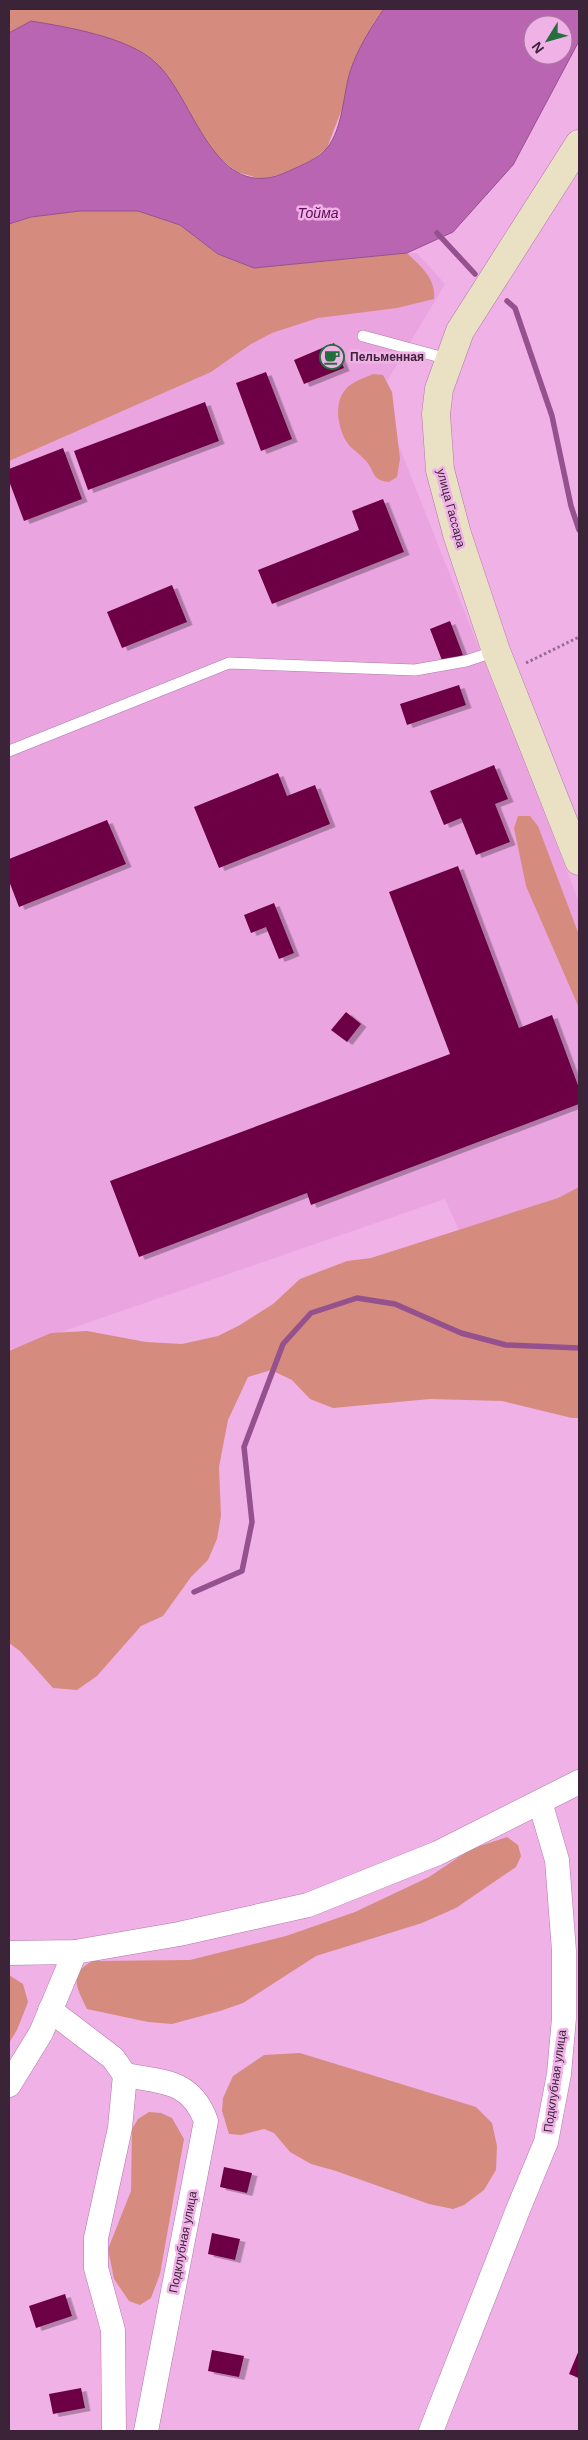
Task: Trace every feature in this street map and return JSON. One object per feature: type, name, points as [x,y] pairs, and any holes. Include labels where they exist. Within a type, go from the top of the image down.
[{"type":"main road","name":"улица Гассара","points":[[579,144],[460,331],[448,359],[439,389],[436,414],[440,470],[455,526],[500,662],[579,861]]},
{"type":"street","points":[[9,1953],[74,1952],[179,1934],[308,1905],[438,1853],[579,1782]]},
{"type":"street","name":"Подклубная улица","points":[[431,2431],[546,2142],[559,2074],[564,2018],[564,1951],[557,1860],[540,1802]]},
{"type":"street","points":[[9,2085],[41,2034],[74,1952]]},
{"type":"street","points":[[50,2010],[113,2058],[125,2075],[120,2128],[96,2238],[96,2268],[113,2330],[114,2431]]},
{"type":"street","name":"Подклубная улица","points":[[125,2075],[175,2084],[189,2093],[201,2108],[206,2122],[146,2431]]},
{"type":"lane","points":[[364,336],[448,359]]},
{"type":"lane","points":[[9,751],[229,663],[415,670],[466,661],[500,662]]},
{"type":"path","points":[[500,662],[579,637]]},
{"type":"shaded area","points":[[9,9],[384,9],[374,22],[350,71],[345,101],[327,148],[312,160],[283,174],[261,179],[237,172],[213,153],[155,61],[134,49],[96,34],[31,21],[9,33]]},
{"type":"shaded area","points":[[80,211],[138,211],[180,225],[218,254],[254,268],[407,253],[430,279],[433,285],[434,299],[397,308],[318,318],[272,333],[251,344],[211,372],[9,461],[9,224],[31,217]]},
{"type":"shaded area","points":[[373,253],[417,253],[445,284],[379,395],[579,902],[579,1196],[462,1237],[445,1199],[9,1350],[9,416]]},
{"type":"shaded area","points":[[373,374],[383,375],[392,392],[400,459],[397,477],[389,482],[376,477],[363,457],[348,444],[340,427],[338,412],[344,391],[354,382]]},
{"type":"shaded area","points":[[518,816],[530,816],[538,826],[579,935],[579,1008],[526,886],[514,828]]},
{"type":"shaded area","points":[[579,1187],[579,1418],[572,1418],[502,1401],[430,1399],[333,1408],[310,1399],[292,1380],[271,1370],[248,1377],[228,1420],[219,1467],[221,1516],[217,1539],[208,1560],[191,1577],[163,1616],[141,1626],[97,1676],[77,1690],[53,1688],[20,1651],[9,1643],[9,1351],[51,1333],[87,1331],[146,1342],[182,1344],[218,1336],[240,1325],[273,1304],[300,1279],[347,1261],[371,1258],[558,1198]]},
{"type":"shaded area","points":[[507,1837],[518,1845],[521,1856],[516,1867],[456,1908],[422,1923],[316,1956],[243,2003],[172,2024],[148,2022],[87,2009],[80,1994],[76,1982],[77,1976],[85,1966],[93,1961],[190,1960],[286,1936],[355,1912],[429,1877],[471,1849]]},
{"type":"shaded area","points":[[9,1975],[23,1984],[28,2002],[17,2030],[9,2043]]},
{"type":"shaded area","points":[[300,2053],[476,2107],[492,2123],[497,2146],[496,2170],[484,2190],[464,2205],[453,2209],[429,2204],[311,2164],[290,2152],[274,2133],[264,2129],[241,2135],[229,2134],[222,2111],[223,2098],[233,2076],[264,2055]]},
{"type":"shaded area","points":[[149,2112],[161,2113],[172,2118],[184,2139],[160,2274],[151,2298],[140,2305],[129,2301],[114,2279],[108,2249],[131,2191],[132,2129],[138,2119]]},
{"type":"water","name":"Тойма","points":[[384,9],[579,9],[579,41],[573,52],[573,15],[523,15],[523,65],[566,65],[513,165],[453,232],[407,253],[254,268],[218,254],[180,225],[138,211],[80,211],[31,217],[9,224],[9,33],[31,21],[96,34],[143,53],[155,62],[169,78],[208,144],[224,162],[242,175],[263,178],[289,171],[304,164],[327,148],[336,131],[353,64],[365,39]]},
{"type":"building","points":[[334,343],[344,368],[304,384],[294,360]]},
{"type":"building","points":[[266,372],[292,439],[261,451],[236,383]]},
{"type":"building","points":[[205,402],[219,441],[88,490],[74,451]]},
{"type":"building","points":[[63,448],[82,499],[24,521],[9,481],[9,469]]},
{"type":"building","points":[[383,499],[404,552],[272,604],[258,570],[359,530],[352,511]]},
{"type":"building","points":[[172,585],[187,622],[122,648],[107,612]]},
{"type":"building","points":[[450,621],[463,655],[443,663],[430,629]]},
{"type":"building","points":[[459,685],[466,705],[407,725],[400,704]]},
{"type":"building","points":[[494,765],[508,799],[495,804],[510,842],[476,855],[461,818],[444,825],[430,791]]},
{"type":"building","points":[[278,773],[287,796],[315,785],[330,824],[219,868],[194,807]]},
{"type":"building","points":[[107,820],[126,864],[19,907],[9,881],[9,859]]},
{"type":"building","points":[[458,866],[519,1028],[552,1015],[579,1088],[579,1104],[311,1205],[307,1193],[139,1257],[110,1181],[450,1054],[389,892]]},
{"type":"building","points":[[274,903],[294,953],[279,959],[266,927],[251,933],[244,915]]},
{"type":"building","points":[[346,1012],[361,1024],[347,1042],[331,1030]]},
{"type":"building","points":[[224,2167],[252,2173],[247,2193],[220,2187]]},
{"type":"building","points":[[212,2233],[240,2239],[235,2260],[208,2254]]},
{"type":"building","points":[[65,2294],[72,2316],[36,2328],[29,2306]]},
{"type":"building","points":[[212,2350],[244,2356],[239,2377],[208,2371]]},
{"type":"building","points":[[579,2350],[579,2378],[569,2374]]},
{"type":"building","points":[[81,2388],[85,2408],[53,2414],[49,2394]]},
{"type":"waterway","points":[[437,233],[475,274]]},
{"type":"waterway","points":[[507,301],[515,308],[552,416],[571,506],[579,530]]},
{"type":"waterway","points":[[194,1592],[242,1571],[252,1522],[244,1447],[283,1344],[311,1313],[357,1298],[395,1304],[461,1333],[506,1345],[579,1348]]},
{"type":"place","name":"Пельменная","points":[[332,357]]}]
